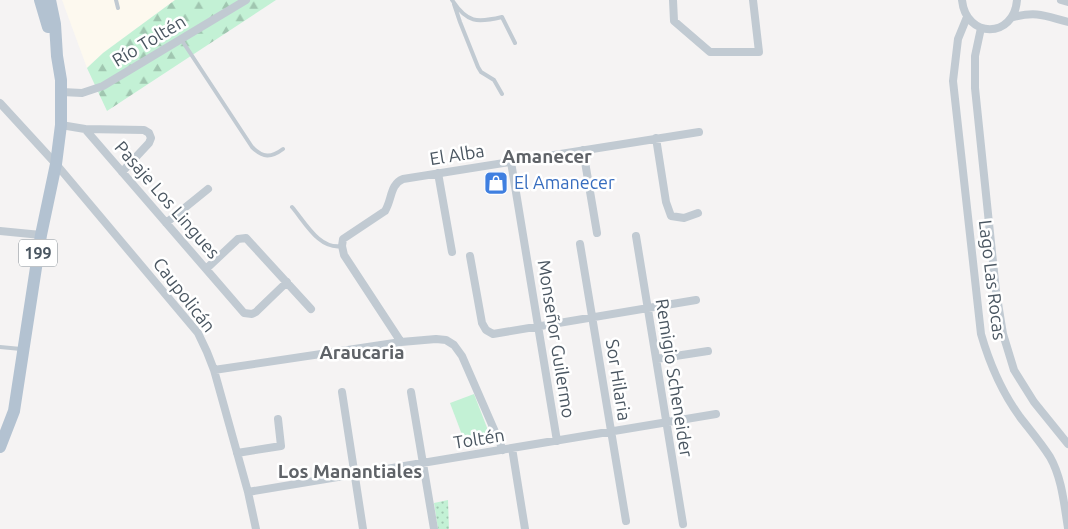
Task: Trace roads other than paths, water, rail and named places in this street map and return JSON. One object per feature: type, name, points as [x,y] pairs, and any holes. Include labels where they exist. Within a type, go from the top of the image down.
[{"type":"main road","name":"199","points":[[40,0],[58,56]]},
{"type":"main road","name":"199","points":[[0,447],[14,411],[41,235],[56,164],[61,125],[62,92],[55,24],[50,0]]},
{"type":"street","name":"Río Toltén","points":[[62,92],[82,93],[96,89],[246,0]]},
{"type":"street","points":[[673,0],[674,20],[710,52],[759,52],[753,0]]},
{"type":"street","points":[[962,0],[963,9],[973,24],[990,30],[1007,24],[1017,9],[1017,0]]},
{"type":"street","points":[[1061,0],[1068,2]]},
{"type":"street","points":[[1013,17],[1029,13],[1047,15],[1068,22]]},
{"type":"street","name":"Lago Las Rocas","points":[[967,17],[958,40],[953,81],[981,334],[988,360],[1000,385],[1019,415],[1051,458],[1061,484],[1068,528]]},
{"type":"street","name":"Lago Las Rocas","points":[[981,28],[975,56],[975,88],[995,281],[1003,334],[1014,370],[1034,402],[1068,444]]},
{"type":"street","name":"Caupolicán","points":[[0,103],[56,164],[198,333],[214,370],[248,492],[256,529]]},
{"type":"street","points":[[61,125],[85,129],[144,130],[149,132],[151,138],[149,143],[122,172]]},
{"type":"street","name":"Pasaje Los Lingues","points":[[85,129],[241,310],[248,314],[256,312],[287,282]]},
{"type":"street","name":"El Alba","points":[[342,246],[343,239],[385,211],[393,188],[397,182],[403,179],[699,132]]},
{"type":"street","points":[[656,138],[666,202],[671,216],[684,218],[698,213]]},
{"type":"street","points":[[584,150],[597,233]]},
{"type":"street","name":"Monseñor Guilermo","points":[[511,162],[558,441]]},
{"type":"street","points":[[438,173],[452,252]]},
{"type":"street","points":[[166,223],[208,189]]},
{"type":"street","points":[[0,232],[41,235]]},
{"type":"street","name":"Remigio Scheneider","points":[[636,236],[683,524]]},
{"type":"street","points":[[206,268],[238,239],[246,238],[311,309]]},
{"type":"street","name":"Sor Hilaria","points":[[580,244],[626,521]]},
{"type":"street","points":[[342,246],[344,255],[401,342]]},
{"type":"street","points":[[470,256],[482,323],[486,330],[493,334],[696,300]]},
{"type":"street","points":[[214,370],[401,342],[446,340],[462,356],[503,450]]},
{"type":"street","points":[[656,359],[708,351]]},
{"type":"street","points":[[342,392],[363,529]]},
{"type":"street","points":[[411,392],[434,529]]},
{"type":"street","name":"Toltén","points":[[248,492],[716,414]]},
{"type":"street","points":[[237,453],[281,446],[278,419]]},
{"type":"street","points":[[512,448],[525,529]]},
{"type":"lane","points":[[116,0],[118,8]]},
{"type":"lane","points":[[453,2],[464,15],[477,21],[502,17],[515,43]]},
{"type":"lane","points":[[453,2],[478,67],[481,72],[494,80],[502,94]]},
{"type":"lane","points":[[181,39],[252,147],[260,153],[270,156],[274,156],[283,149]]},
{"type":"lane","points":[[292,207],[323,243],[332,246],[342,246]]},
{"type":"lane","points":[[0,347],[24,350]]},
{"type":"place","name":"El Amanecer","points":[[496,183]]},
{"type":"district","name":"Amanecer","points":[[547,156]]},
{"type":"district","name":"Araucaria","points":[[362,352]]},
{"type":"district","name":"Los Manantiales","points":[[350,471]]}]
